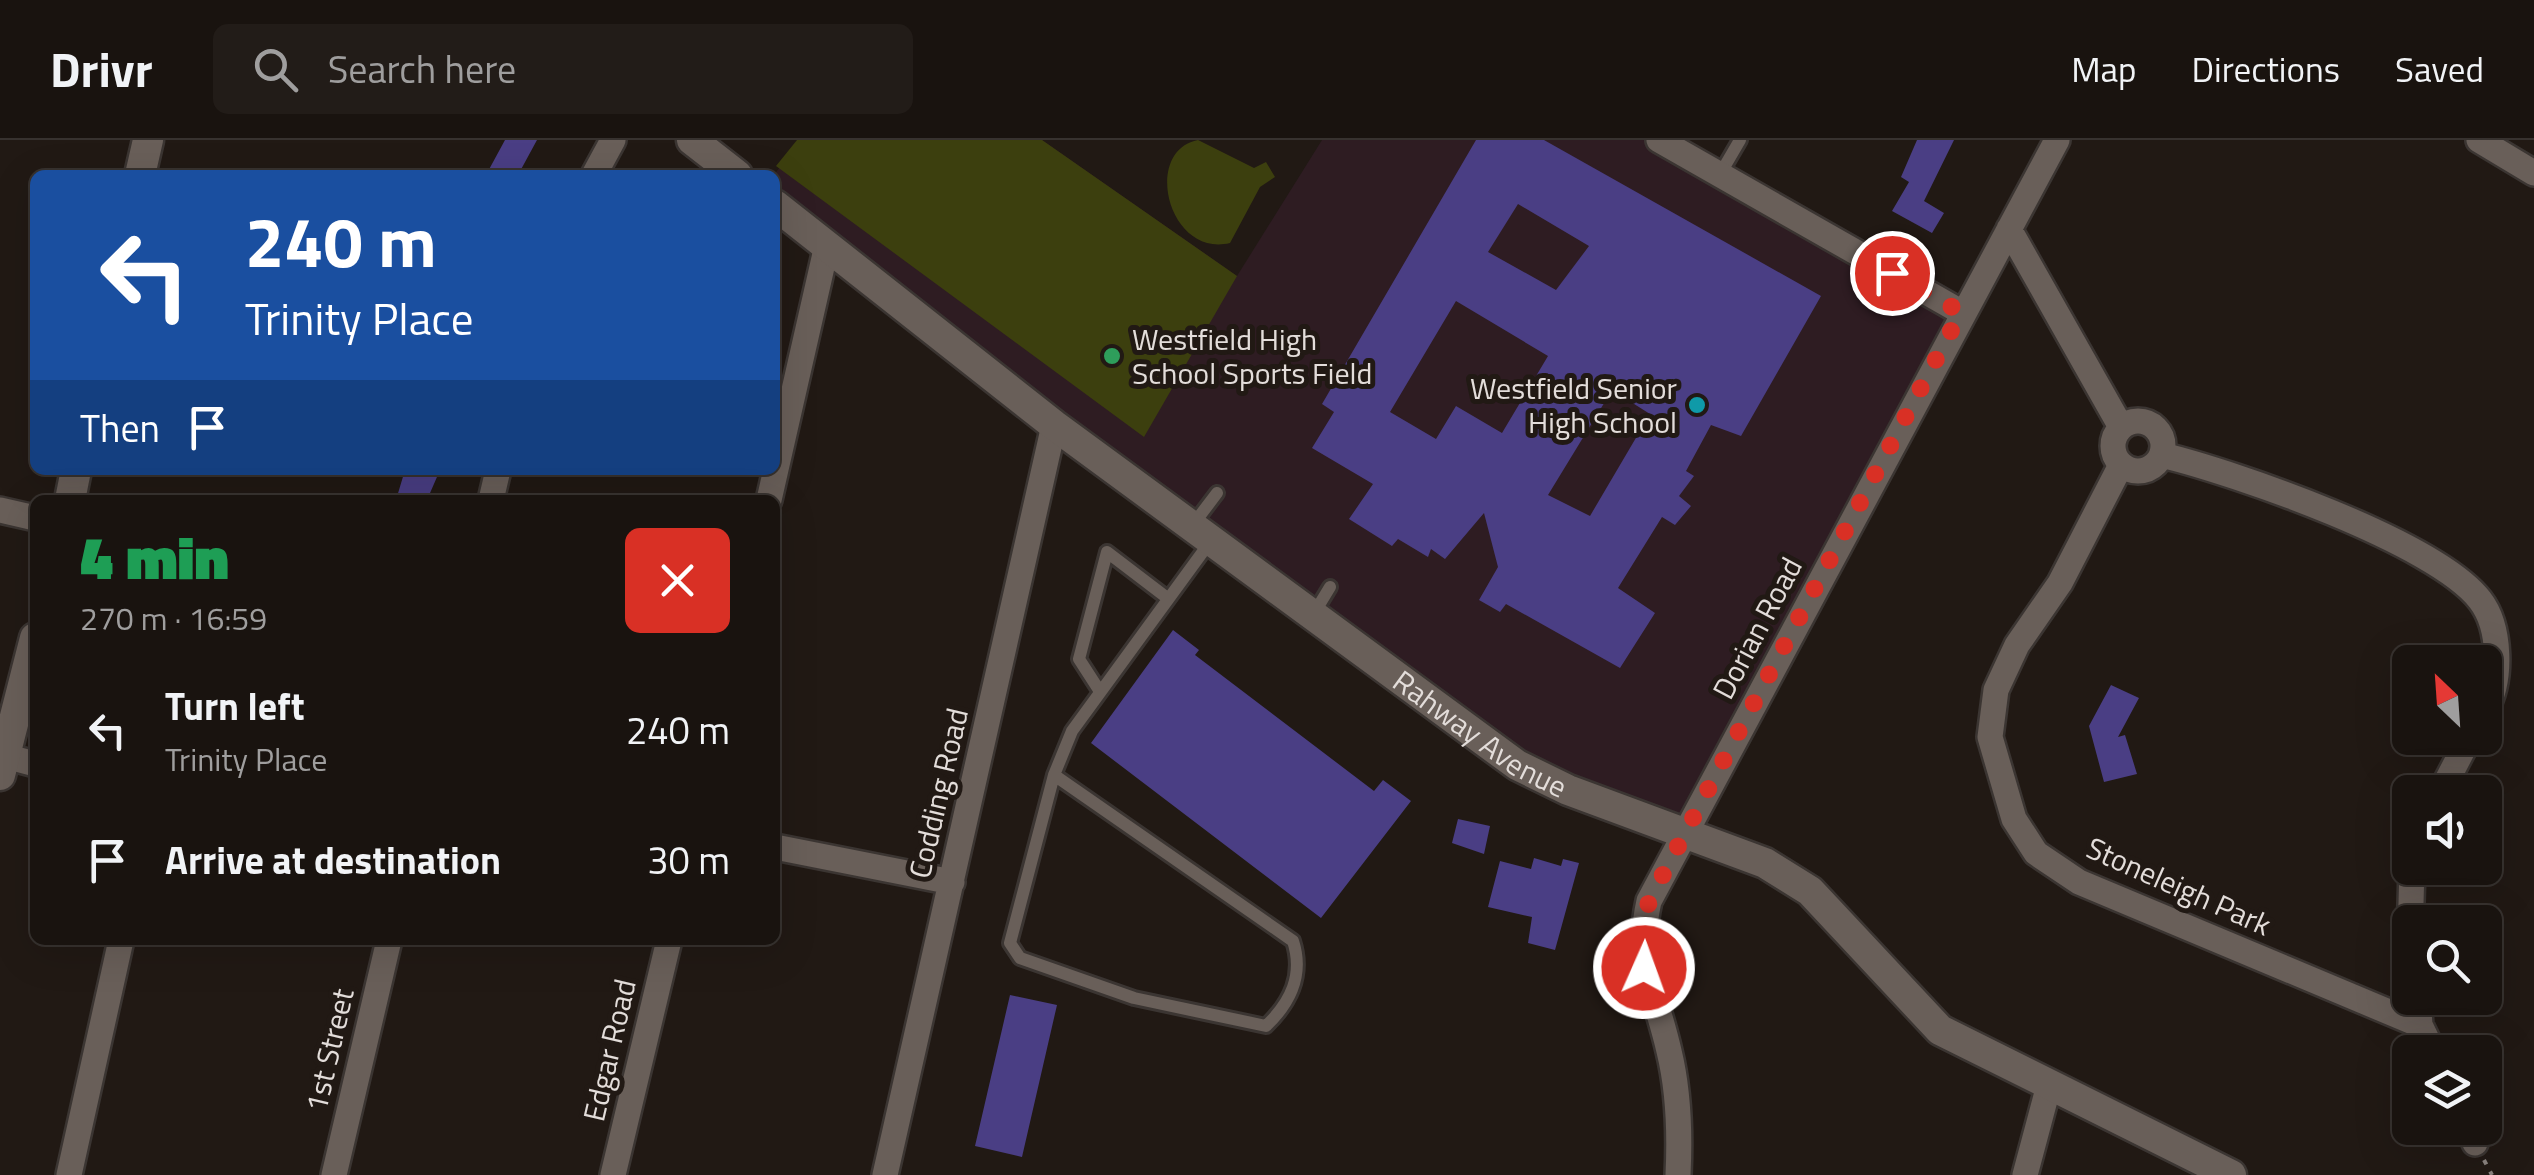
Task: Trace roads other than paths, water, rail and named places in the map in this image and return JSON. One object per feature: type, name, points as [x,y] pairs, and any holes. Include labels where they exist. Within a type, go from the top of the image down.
[{"type":"street","points":[[141,170],[148,140]]},
{"type":"street","points":[[597,170],[613,140]]},
{"type":"street","points":[[692,140],[731,170]]},
{"type":"street","points":[[1659,140],[1961,312]]},
{"type":"street","name":"Dorian Road","points":[[1678,1175],[1678,1106],[1669,1051],[1644,968],[1642,934],[1649,901],[1961,312],[2057,140]]},
{"type":"street","points":[[2478,140],[2534,173]]},
{"type":"street","name":"Rahway Avenue","points":[[780,209],[1054,425],[1517,765],[1568,790],[1766,863],[1810,891],[1940,1030],[2231,1175]]},
{"type":"street","points":[[2009,229],[2121,427],[2136,421],[2152,425],[2162,438],[2162,455],[2144,471],[2120,465]]},
{"type":"street","points":[[780,452],[827,245]]},
{"type":"street","name":"Codding Road","points":[[885,1175],[1054,425]]},
{"type":"street","name":"Stoneleigh Park","points":[[2121,427],[2113,442],[2120,465],[2060,583],[2017,646],[1996,690],[1990,736],[2014,819],[2036,852],[2079,882],[2420,1025]]},
{"type":"street","points":[[2162,455],[2214,468],[2369,527],[2448,574],[2481,601],[2498,645]]},
{"type":"street","points":[[0,510],[30,517]]},
{"type":"street","points":[[30,657],[2,766],[30,764]]},
{"type":"street","points":[[780,849],[952,882]]},
{"type":"street","points":[[69,1175],[120,945]]},
{"type":"street","name":"1st Street","points":[[334,1175],[387,945]]},
{"type":"street","name":"Edgar Road","points":[[613,1175],[668,945]]},
{"type":"street","points":[[2419,1015],[2425,1035]]},
{"type":"street","points":[[2025,1175],[2049,1085]]},
{"type":"lane","points":[[1719,176],[1740,140]]},
{"type":"lane","points":[[1054,775],[1294,940],[1300,962],[1288,1005],[1266,1026],[1134,998],[1020,958],[1010,943],[1054,775],[1072,731],[1166,597],[1202,533],[1217,494]]},
{"type":"lane","points":[[1099,690],[1079,659],[1107,552],[1166,597]]},
{"type":"lane","points":[[1313,615],[1330,587]]},
{"type":"place","name":"Westfield High School Sports Field","points":[[1112,356]]},
{"type":"place","name":"Westfield Senior High School","points":[[1697,405]]}]
